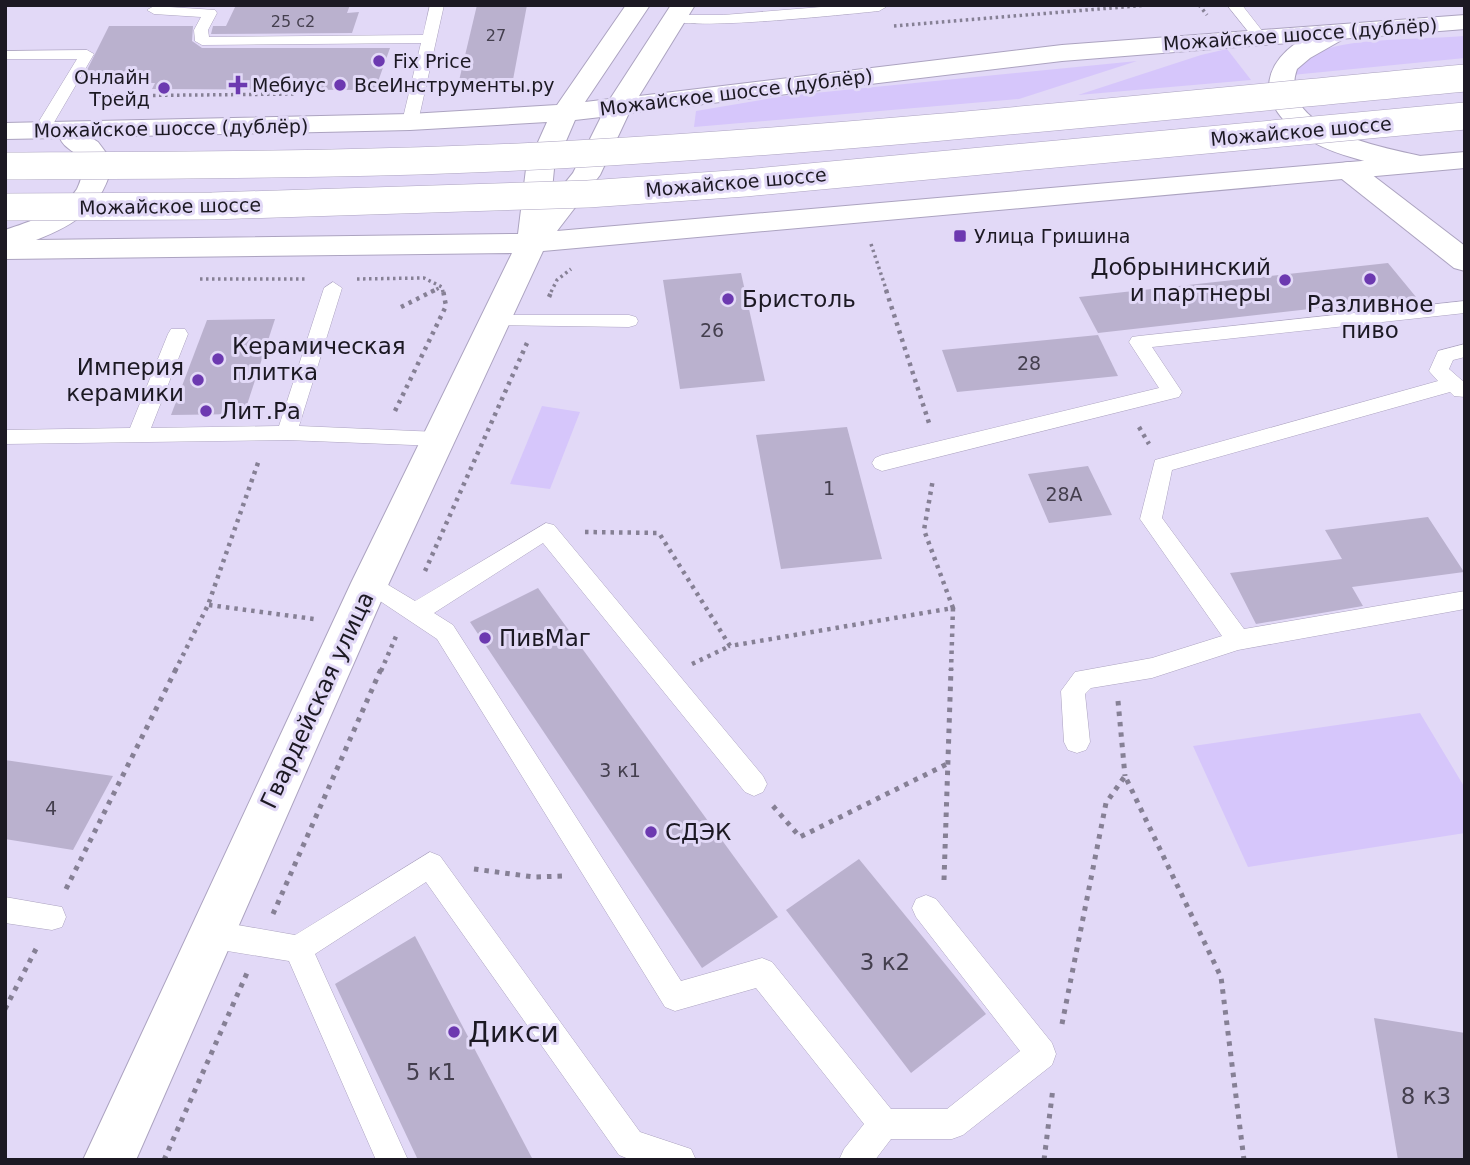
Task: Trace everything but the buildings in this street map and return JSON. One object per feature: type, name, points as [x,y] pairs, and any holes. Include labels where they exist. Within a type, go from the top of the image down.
[{"type":"main road","points":[[532,243],[540,169],[565,113],[638,5]]},
{"type":"main road","points":[[532,243],[586,175],[618,108],[679,12]]},
{"type":"main road","name":"Можайское шоссе (дублёр)","points":[[5,131],[410,122],[565,113],[921,68],[1260,37],[1465,22]]},
{"type":"main road","points":[[1338,32],[1302,52],[1284,68],[1280,85],[1285,102],[1297,117],[1316,132],[1342,145],[1419,164]]},
{"type":"main road","name":"Можайское шоссе","points":[[5,166],[232,165],[591,153],[739,143],[1465,78]]},
{"type":"main road","name":"Можайское шоссе","points":[[5,207],[212,206],[588,194],[745,183],[1465,116]]},
{"type":"main road","points":[[5,240],[23,235],[65,215],[90,190],[99,162],[94,155],[71,138],[41,131]]},
{"type":"main road","points":[[5,250],[532,243],[1465,160]]},
{"type":"main road","points":[[1348,170],[1465,261]]},
{"type":"main road","name":"Гвардейская улица","points":[[109,1160],[370,583],[532,243]]},
{"type":"lane","points":[[410,122],[437,5]]},
{"type":"lane","points":[[1234,5],[1260,37]]},
{"type":"lane","points":[[679,12],[723,19],[879,7]]},
{"type":"lane","points":[[154,10],[210,13],[201,30],[202,41],[428,39]]},
{"type":"lane","points":[[5,55],[87,54],[41,131]]},
{"type":"lane","points":[[278,433],[332,288]]},
{"type":"lane","points":[[883,464],[1172,392],[1139,342],[1465,307]]},
{"type":"lane","points":[[495,321],[629,321]]},
{"type":"lane","points":[[138,434],[178,334]]},
{"type":"lane","points":[[1459,389],[1439,371],[1445,356],[1465,350]]},
{"type":"lane","points":[[1238,640],[1151,519],[1162,466],[1459,389]]},
{"type":"lane","points":[[5,437],[278,433],[438,439]]},
{"type":"lane","points":[[412,610],[546,531],[754,784]]},
{"type":"lane","points":[[370,583],[444,632],[676,996],[762,972],[884,1124]]},
{"type":"lane","points":[[1077,742],[1073,691],[1084,679],[1152,668],[1238,640],[1465,600]]},
{"type":"lane","points":[[209,934],[298,949],[430,865],[630,1144],[680,1160]]},
{"type":"lane","points":[[884,1124],[952,1124],[1041,1054],[926,908]]},
{"type":"lane","points":[[5,910],[52,917]]},
{"type":"lane","points":[[298,949],[392,1160]]},
{"type":"lane","points":[[855,1160],[884,1124]]},
{"type":"path","points":[[888,27],[1147,5]]},
{"type":"path","points":[[871,244],[938,450],[925,530],[953,608],[943,878],[952,888]]},
{"type":"path","points":[[412,610],[537,321],[557,280],[576,264]]},
{"type":"path","points":[[354,279],[424,278],[442,287]]},
{"type":"path","points":[[187,279],[312,279]]},
{"type":"path","points":[[401,307],[442,287]]},
{"type":"path","points":[[386,416],[395,412],[446,306],[442,287]]},
{"type":"path","points":[[1125,404],[1162,466]]},
{"type":"path","points":[[5,1009],[208,604],[278,433]]},
{"type":"path","points":[[546,531],[659,533],[730,646]]},
{"type":"path","points":[[164,1160],[398,631],[208,604]]},
{"type":"path","points":[[665,677],[730,646],[953,608]]},
{"type":"path","points":[[1116,674],[1125,776],[1221,977],[1244,1160]]},
{"type":"path","points":[[754,784],[800,837],[947,764]]},
{"type":"path","points":[[1054,1012],[1062,1022],[1105,803],[1125,776]]},
{"type":"path","points":[[430,865],[534,877],[598,875]]},
{"type":"shaded area","points":[[1465,36],[1465,58],[1292,75],[1313,56],[1334,47],[1370,41]]},
{"type":"shaded area","points":[[1227,49],[1251,80],[1078,95],[1201,55]]},
{"type":"shaded area","points":[[1137,61],[1019,99],[694,127],[696,111],[784,96]]},
{"type":"shaded area","points":[[542,406],[580,412],[550,489],[510,484]]},
{"type":"shaded area","points":[[1420,713],[1465,788],[1465,833],[1248,867],[1193,746]]},
{"type":"place","name":"Fix Price","points":[[379,61]]},
{"type":"place","name":"Мебиус","points":[[238,85]]},
{"type":"place","name":"ВсеИнструменты.ру","points":[[340,85]]},
{"type":"place","name":"Онлайн Трейд","points":[[164,88]]},
{"type":"place","name":"Улица Гришина","points":[[960,236]]},
{"type":"place","name":"Разливное пиво","points":[[1370,279]]},
{"type":"place","name":"Добрынинский и партнеры","points":[[1285,280]]},
{"type":"place","name":"Бристоль","points":[[728,299]]},
{"type":"place","name":"Керамическая плитка","points":[[218,359]]},
{"type":"place","name":"Империя керамики","points":[[198,380]]},
{"type":"place","name":"Лит.Ра","points":[[206,411]]},
{"type":"place","name":"ПивМаг","points":[[485,638]]},
{"type":"place","name":"СДЭК","points":[[651,832]]},
{"type":"place","name":"Дикси","points":[[454,1032]]}]
